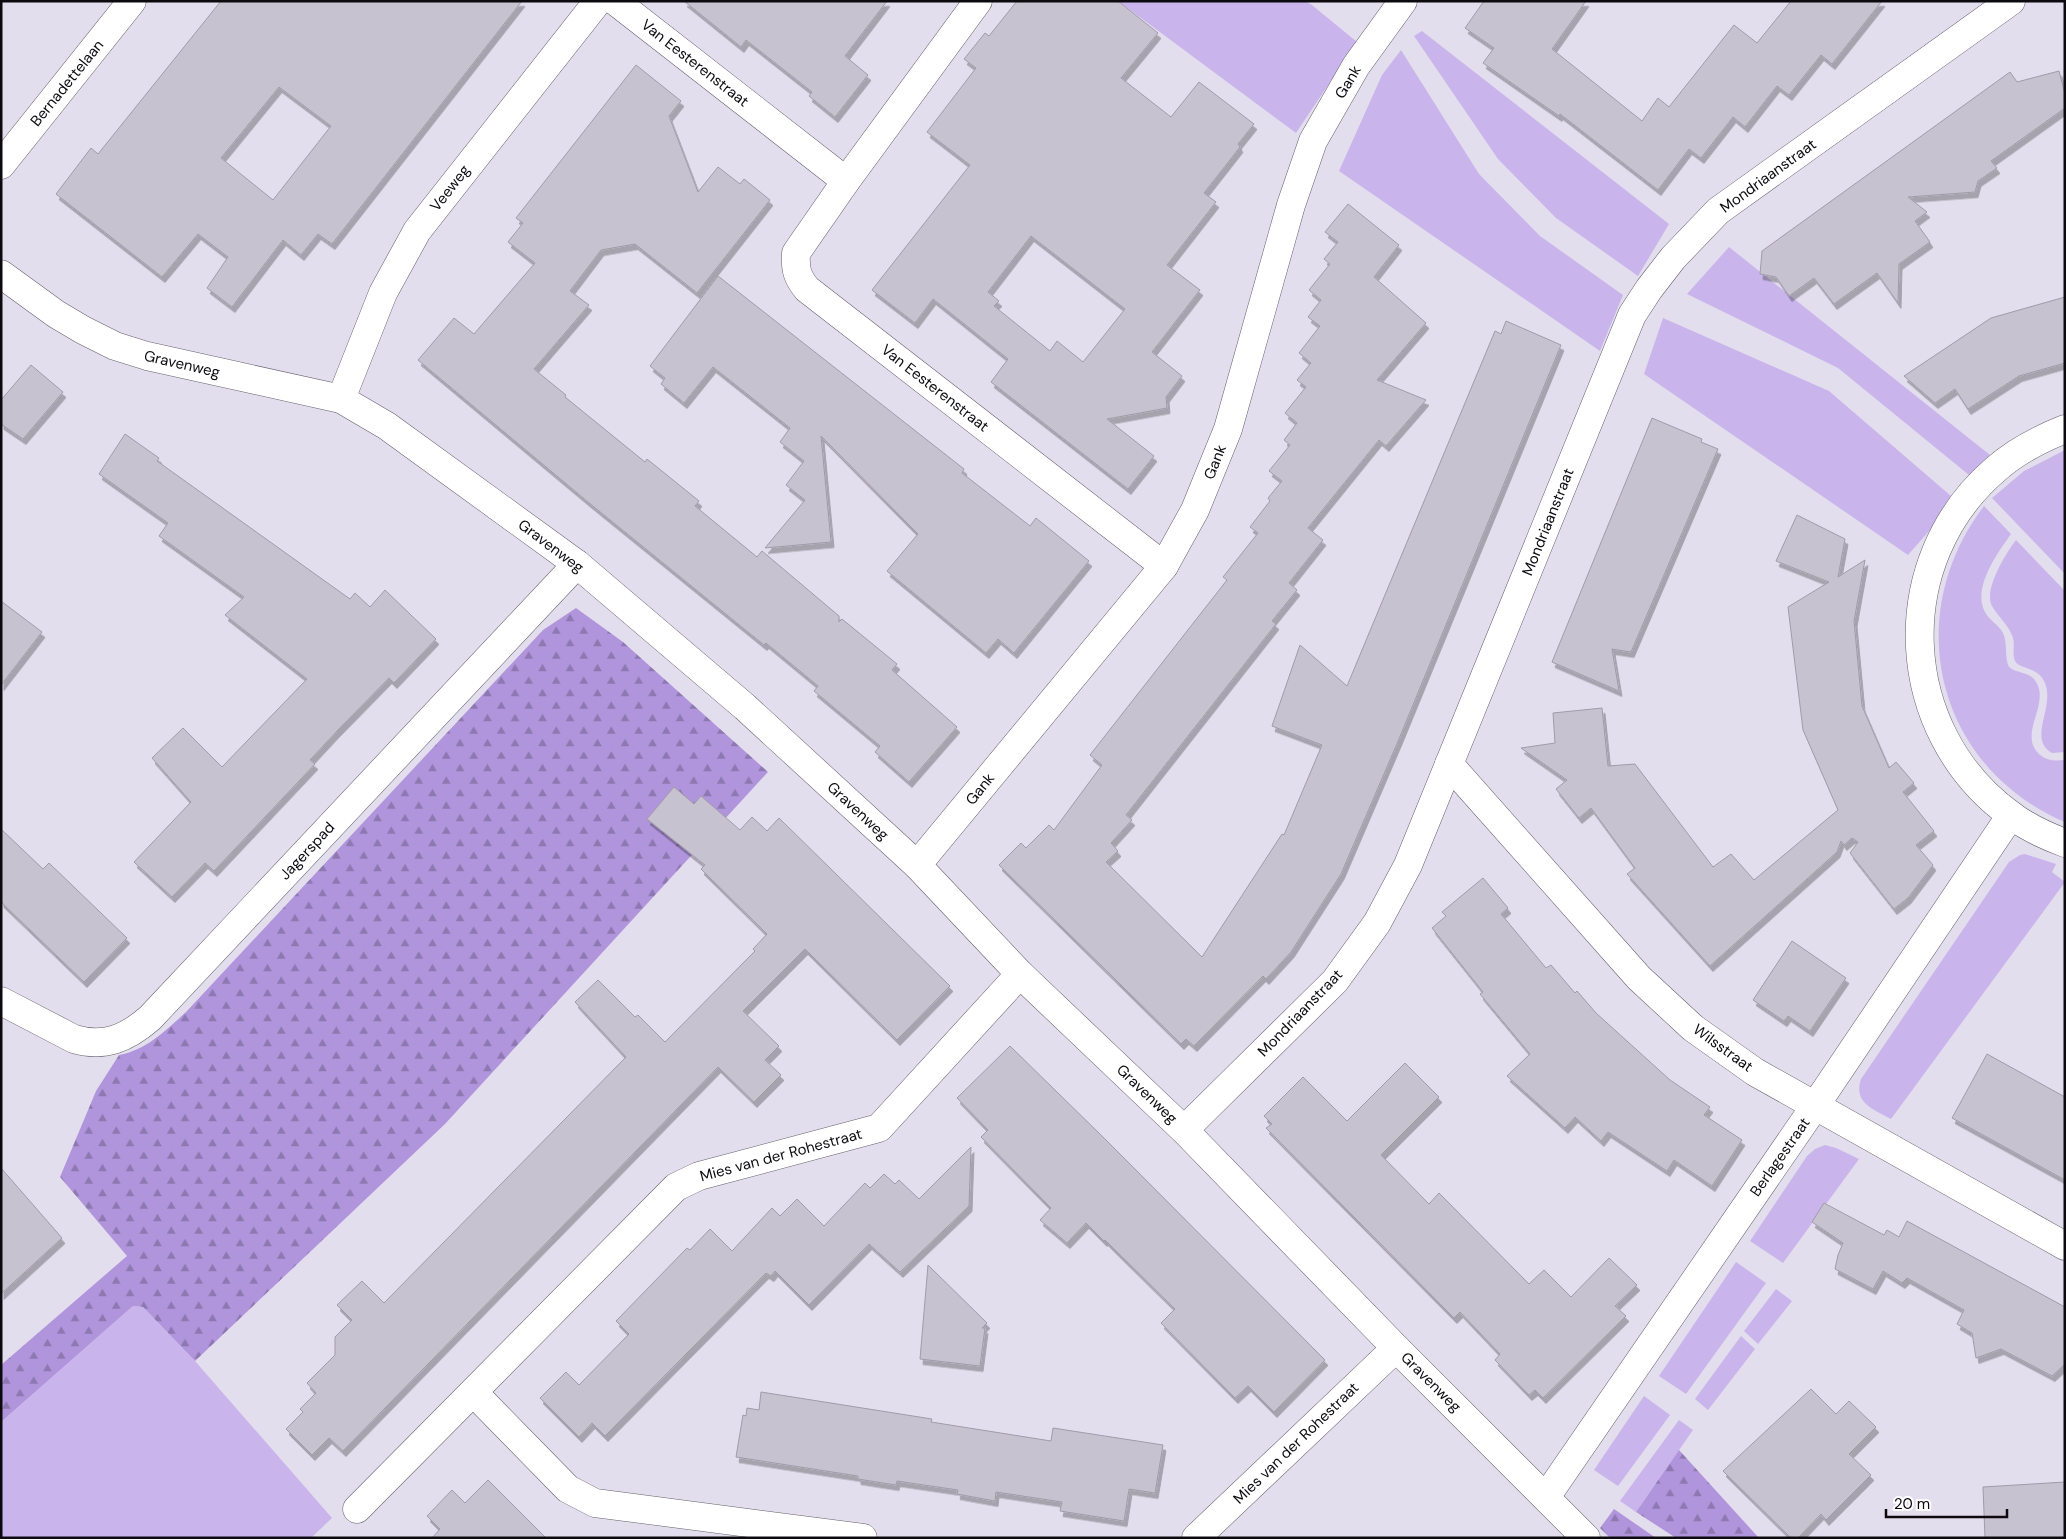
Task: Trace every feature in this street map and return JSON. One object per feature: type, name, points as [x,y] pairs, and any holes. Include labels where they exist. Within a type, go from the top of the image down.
[{"type":"street","name":"Bernadettelaan","points":[[1,165],[132,1]]},
{"type":"street","name":"Veeweg","points":[[341,399],[383,293],[417,231],[598,1]]},
{"type":"street","name":"Van Eesterenstraat","points":[[615,1],[846,181]]},
{"type":"street","name":"Van Eesterenstraat","points":[[978,1],[846,181],[796,253],[795,266],[798,277],[807,289],[1164,566]]},
{"type":"street","name":"Gank","points":[[917,865],[1164,566],[1195,510],[1228,429],[1291,205],[1313,141],[1356,66],[1403,1]]},
{"type":"street","name":"Mondriaanstraat","points":[[1184,1130],[1335,981],[1377,923],[1408,864],[1632,314],[1649,289],[1674,258],[1718,211],[2011,1]]},
{"type":"street","name":"Gravenweg","points":[[1,274],[56,314],[115,346],[147,356],[341,399],[387,426],[577,564],[745,706],[917,865],[1020,974],[1184,1130],[1396,1348],[1586,1538]]},
{"type":"street","points":[[2065,429],[2019,451],[1996,468],[1975,489],[1954,516],[1938,545],[1927,577],[1921,610],[1919,644],[1922,677],[1931,709],[1944,740],[1963,768],[1985,794],[2011,815],[2040,833],[2065,843]]},
{"type":"street","name":"Jagerspad","points":[[1,1001],[74,1039],[84,1042],[109,1041],[124,1037],[137,1029],[150,1018],[577,564]]},
{"type":"street","name":"Wilsstraat","points":[[1449,764],[1640,978],[1693,1028],[1755,1072],[2065,1246]]},
{"type":"street","name":"Berlagestraat","points":[[1546,1497],[1815,1106],[2011,815]]},
{"type":"street","name":"Mies van der Rohestraat","points":[[357,1509],[676,1188],[699,1176],[879,1128],[1020,974]]},
{"type":"street","name":"Mies van der Rohestraat","points":[[1196,1538],[1396,1348]]},
{"type":"street","points":[[474,1393],[568,1489],[595,1503],[863,1538]]},
{"type":"shaded area","points":[[1118,1],[1305,1],[1357,42],[1296,133]]},
{"type":"shaded area","points":[[1422,31],[1669,224],[1638,276],[1556,218],[1498,159],[1414,36]]},
{"type":"shaded area","points":[[1401,50],[1479,174],[1540,236],[1623,295],[1600,351],[1339,171],[1382,75]]},
{"type":"shaded area","points":[[1729,247],[1990,455],[1969,475],[1838,368],[1687,294]]},
{"type":"shaded area","points":[[1663,318],[1829,391],[1951,496],[1930,530],[1908,555],[1644,374]]},
{"type":"shaded area","points":[[2065,450],[2065,574],[1992,498],[2024,471]]},
{"type":"shaded area","points":[[1984,506],[2011,534],[1988,572],[1982,592],[1982,603],[1987,615],[2003,633],[2009,667],[2034,679],[2039,688],[2040,697],[2033,727],[2033,746],[2045,758],[2065,760],[2065,822],[2021,797],[1986,765],[1961,727],[1945,685],[1939,640],[1943,594],[1958,549]]},
{"type":"shaded area","points":[[2016,540],[2065,591],[2065,752],[2052,753],[2045,747],[2041,732],[2047,705],[2046,686],[2040,675],[2017,664],[2015,661],[2014,641],[2011,633],[1994,610],[1990,599],[1997,572]]},
{"type":"shaded area","points":[[2025,854],[2056,864],[2052,872],[2065,882],[1891,1119],[1871,1108],[1862,1100],[1859,1087],[1861,1079],[2009,862]]},
{"type":"shaded area","points":[[1825,1145],[1859,1159],[1783,1263],[1750,1241],[1807,1156],[1815,1149]]},
{"type":"shaded area","points":[[1736,1262],[1766,1283],[1686,1394],[1659,1376]]},
{"type":"shaded area","points":[[1776,1289],[1792,1301],[1758,1344],[1744,1331]]},
{"type":"shaded area","points":[[133,1306],[143,1307],[195,1361],[332,1518],[311,1538],[1,1538],[1,1422]]},
{"type":"shaded area","points":[[1741,1336],[1755,1349],[1708,1410],[1695,1399]]},
{"type":"shaded area","points":[[1644,1396],[1670,1415],[1618,1486],[1594,1470]]},
{"type":"shaded area","points":[[1679,1420],[1693,1430],[1636,1512],[1620,1501]]},
{"type":"green space","points":[[576,608],[623,642],[768,772],[445,1124],[195,1361],[143,1307],[133,1306],[1,1422],[1,1365],[127,1256],[60,1177],[96,1091],[119,1055],[147,1044],[186,1012],[543,630]]},
{"type":"green space","points":[[1679,1450],[1759,1538],[1676,1538],[1636,1512]]},
{"type":"green space","points":[[1614,1509],[1656,1538],[1610,1538],[1600,1528]]},
{"type":"building","points":[[221,1],[522,1],[332,244],[318,234],[301,255],[283,240],[232,307],[207,288],[228,257],[198,234],[162,277],[56,194],[91,148],[98,154]],"holes":[[[279,87],[331,126],[273,200],[221,158]]]},
{"type":"building","points":[[684,1],[887,1],[845,56],[868,75],[835,117],[809,96],[812,92],[746,40],[741,47]]},
{"type":"building","points":[[1017,1],[1118,1],[1158,33],[1121,78],[1171,117],[1199,82],[1254,124],[1238,144],[1240,147],[1204,193],[1216,202],[1167,265],[1200,290],[1152,352],[1182,376],[1166,397],[1167,408],[1107,419],[1154,456],[1128,489],[991,382],[1008,359],[933,299],[915,323],[872,290],[970,165],[927,132],[976,68],[964,59],[985,33],[989,36]],"holes":[[[1031,236],[1125,309],[1083,362],[1057,341],[1050,351],[994,306],[999,301],[988,292]]]},
{"type":"building","points":[[1484,1],[1586,1],[1552,49],[1642,121],[1658,98],[1669,107],[1734,25],[1757,43],[1791,1],[1882,1],[1832,64],[1821,55],[1789,95],[1777,86],[1745,127],[1733,117],[1701,158],[1689,149],[1658,190],[1560,114],[1559,116],[1483,63],[1494,48],[1465,28]]},
{"type":"building","points":[[636,65],[681,101],[669,116],[698,192],[718,167],[740,184],[744,179],[770,200],[697,293],[635,244],[601,250],[570,291],[589,305],[534,369],[566,395],[565,397],[645,462],[647,459],[699,501],[695,506],[757,557],[762,551],[839,616],[839,622],[842,619],[897,664],[892,670],[957,727],[909,782],[875,752],[880,746],[814,691],[818,686],[766,643],[764,645],[588,502],[418,360],[454,318],[474,334],[535,263],[508,242],[523,223],[516,218]]},
{"type":"building","points":[[2059,71],[2065,94],[2065,108],[1991,161],[1997,168],[1978,181],[1975,192],[1908,197],[1927,212],[1915,221],[1930,242],[1899,264],[1898,303],[1877,273],[1834,304],[1814,278],[1789,296],[1776,277],[1760,274],[1762,251],[2010,72],[2017,82]]},
{"type":"building","points":[[1348,204],[1399,245],[1374,277],[1426,323],[1377,380],[1426,400],[1386,446],[1379,440],[1308,528],[1323,540],[1289,583],[1297,590],[1272,621],[1276,624],[1126,815],[1132,820],[1111,843],[1118,851],[1106,862],[1202,957],[1282,834],[1284,835],[1322,745],[1272,726],[1300,645],[1347,686],[1495,331],[1501,334],[1506,321],[1561,345],[1399,739],[1341,874],[1291,952],[1266,979],[1263,976],[1194,1046],[1186,1039],[1181,1044],[999,865],[1021,843],[1026,848],[1049,825],[1054,830],[1102,765],[1090,755],[1227,580],[1223,577],[1258,533],[1250,527],[1270,501],[1268,498],[1282,481],[1269,471],[1290,445],[1284,440],[1297,423],[1285,413],[1306,387],[1297,380],[1311,363],[1299,353],[1320,326],[1308,317],[1321,300],[1309,290],[1330,264],[1324,259],[1338,242],[1325,232]]},
{"type":"building","points":[[718,276],[964,469],[962,473],[1030,526],[1036,518],[1089,561],[1014,653],[998,639],[986,653],[887,571],[918,534],[821,436],[831,542],[765,548],[805,500],[786,485],[804,461],[780,442],[790,428],[713,367],[684,403],[661,384],[665,378],[650,366]]},
{"type":"building","points":[[2065,297],[2065,363],[2019,376],[1968,409],[1955,389],[1935,403],[1904,376],[1991,318]]},
{"type":"building","points":[[31,365],[63,392],[23,439],[1,424],[1,400]]},
{"type":"building","points":[[1652,418],[1702,439],[1701,442],[1718,449],[1631,652],[1612,649],[1619,691],[1552,662]]},
{"type":"building","points":[[125,434],[159,458],[157,461],[350,599],[355,593],[370,607],[385,590],[436,639],[394,683],[389,678],[336,732],[310,760],[315,764],[214,871],[205,863],[172,897],[134,862],[191,802],[152,758],[183,728],[222,767],[307,679],[225,615],[244,597],[159,536],[168,523],[99,474]]},
{"type":"building","points":[[1797,515],[1845,539],[1838,577],[1865,560],[1854,621],[1862,706],[1889,768],[1896,762],[1914,783],[1903,792],[1934,831],[1916,845],[1933,865],[1908,898],[1894,909],[1850,853],[1858,842],[1852,838],[1844,845],[1841,841],[1837,852],[1710,966],[1627,874],[1635,868],[1591,808],[1579,818],[1556,789],[1567,780],[1521,748],[1555,743],[1553,713],[1602,708],[1608,766],[1635,764],[1713,867],[1731,854],[1754,880],[1838,810],[1803,730],[1788,607],[1829,582],[1776,561]]},
{"type":"building","points":[[1,601],[42,632],[1,685]]},
{"type":"building","points":[[674,787],[694,804],[701,796],[740,830],[752,817],[767,831],[779,818],[950,986],[897,1040],[805,949],[743,1011],[779,1046],[765,1060],[781,1075],[754,1102],[718,1067],[343,1451],[329,1438],[312,1455],[286,1429],[303,1412],[300,1409],[316,1393],[307,1383],[335,1355],[335,1337],[352,1320],[337,1305],[362,1281],[384,1303],[626,1057],[575,1002],[598,980],[635,1017],[638,1015],[665,1042],[755,951],[753,949],[767,934],[701,869],[705,865],[647,819]]},
{"type":"building","points":[[1,829],[43,869],[49,863],[127,938],[84,982],[1,902]]},
{"type":"building","points":[[1483,878],[1508,908],[1501,914],[1546,968],[1551,965],[1575,993],[1577,991],[1596,1013],[1670,1080],[1710,1107],[1704,1115],[1742,1140],[1712,1186],[1674,1160],[1667,1171],[1608,1132],[1601,1141],[1575,1117],[1565,1128],[1507,1076],[1530,1054],[1480,994],[1483,992],[1432,928],[1446,916],[1442,912]]},
{"type":"building","points":[[1792,941],[1846,978],[1810,1031],[1788,1016],[1784,1021],[1753,1000]]},
{"type":"building","points":[[1010,1046],[1325,1360],[1274,1412],[1248,1386],[1235,1398],[1161,1323],[1175,1309],[1086,1223],[1067,1243],[1040,1220],[1051,1208],[981,1137],[988,1130],[957,1098]]},
{"type":"building","points":[[1987,1054],[2065,1097],[2065,1180],[1952,1118]]},
{"type":"building","points":[[1405,1063],[1439,1097],[1381,1155],[1429,1204],[1439,1193],[1529,1284],[1544,1270],[1571,1297],[1609,1258],[1637,1285],[1615,1306],[1626,1316],[1543,1398],[1535,1390],[1529,1395],[1495,1360],[1500,1354],[1460,1312],[1454,1318],[1266,1128],[1272,1124],[1264,1116],[1303,1077],[1347,1121]]},
{"type":"building","points":[[971,1147],[969,1206],[900,1272],[869,1244],[809,1305],[775,1271],[771,1276],[766,1273],[605,1436],[592,1423],[579,1437],[540,1398],[566,1372],[579,1385],[629,1334],[616,1321],[687,1248],[690,1250],[710,1229],[732,1251],[772,1208],[780,1216],[797,1199],[824,1226],[865,1183],[870,1188],[884,1174],[895,1184],[899,1180],[919,1199]]},
{"type":"building","points":[[1,1168],[62,1238],[1,1294]]},
{"type":"building","points":[[1824,1203],[1884,1235],[1887,1230],[1899,1237],[1907,1221],[2065,1307],[2065,1364],[2052,1376],[2001,1349],[1976,1358],[1972,1333],[1957,1324],[1964,1310],[1907,1278],[1902,1283],[1883,1271],[1873,1289],[1835,1269],[1843,1243],[1812,1222]]},
{"type":"building","points":[[928,1265],[987,1323],[982,1328],[985,1328],[980,1366],[920,1359]]},
{"type":"building","points":[[1811,1389],[1836,1414],[1849,1401],[1876,1427],[1849,1454],[1871,1475],[1826,1520],[1821,1514],[1798,1538],[1791,1538],[1723,1471]]},
{"type":"building","points":[[761,1392],[932,1419],[931,1422],[1051,1441],[1053,1428],[1163,1445],[1155,1493],[1129,1489],[1124,1521],[1060,1511],[1062,1502],[996,1492],[995,1501],[957,1494],[958,1490],[897,1481],[896,1485],[858,1479],[858,1476],[736,1457],[743,1415],[746,1416],[747,1408],[759,1410]]},
{"type":"building","points":[[488,1480],[546,1538],[432,1538],[440,1529],[427,1516],[452,1490],[465,1503]]},
{"type":"building","points":[[2065,1482],[2065,1538],[1985,1538],[1983,1487]]}]
